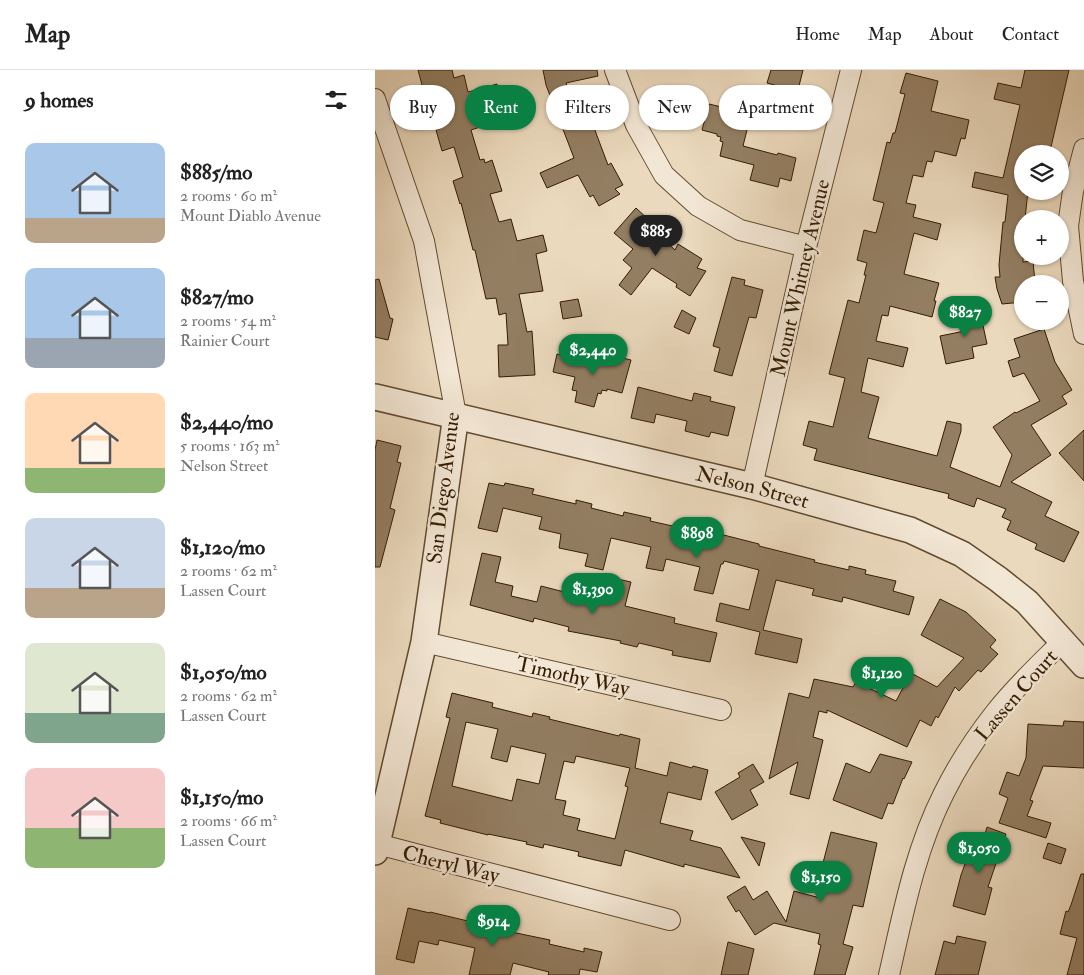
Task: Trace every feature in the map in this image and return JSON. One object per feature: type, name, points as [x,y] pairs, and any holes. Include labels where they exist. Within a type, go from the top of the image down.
[{"type":"street","points":[[615,70],[636,125],[664,175],[698,206],[741,230],[806,247]]},
{"type":"street","name":"Mount Whitney Avenue","points":[[752,486],[806,247],[851,70]]},
{"type":"street","name":"San Diego Avenue","points":[[375,99],[424,241],[456,415],[424,642],[376,848]]},
{"type":"street","points":[[1084,149],[1073,192],[1068,226],[1073,281],[1084,334]]},
{"type":"street","name":"Nelson Street","points":[[375,397],[752,486],[910,530],[962,554],[998,579],[1027,602],[1084,665]]},
{"type":"street","name":"Lassen Court","points":[[889,975],[909,888],[922,848],[944,794],[969,751],[996,712],[1063,641]]},
{"type":"street","name":"Timothy Way","points":[[424,642],[721,710]]},
{"type":"street","name":"Cheryl Way","points":[[376,848],[670,920]]},
{"type":"building","points":[[418,70],[452,70],[454,78],[464,75],[466,85],[465,130],[471,130],[480,160],[484,159],[485,163],[492,160],[502,191],[490,194],[499,222],[511,219],[517,241],[543,235],[547,251],[536,254],[543,291],[519,294],[527,332],[532,331],[535,375],[499,377],[498,345],[508,345],[506,313],[499,315],[496,298],[486,299],[475,250],[473,250],[461,203],[453,181],[463,177],[454,147],[442,151],[436,130],[455,130],[455,85],[422,85]]},
{"type":"building","points":[[543,70],[597,70],[598,76],[566,83],[567,85],[546,85]]},
{"type":"building","points":[[771,70],[803,70],[799,85],[774,85],[767,83]]},
{"type":"building","points":[[1025,70],[1069,70],[1051,145],[1014,145],[1014,200],[1027,200],[1026,210],[1014,210],[1014,265],[1033,265],[1034,275],[1014,275],[1014,303],[1002,304],[995,277],[1000,277],[999,265],[1003,222],[1005,222],[1008,195],[972,187],[975,172],[1003,178],[1020,105],[994,99],[998,83],[1021,88]]},
{"type":"building","points":[[906,73],[938,81],[931,111],[969,120],[965,139],[961,138],[956,156],[935,151],[932,162],[927,161],[923,177],[913,175],[906,203],[916,205],[913,217],[941,224],[937,240],[914,233],[904,274],[939,283],[934,301],[936,301],[932,317],[890,306],[888,316],[882,315],[876,341],[908,348],[903,367],[868,358],[861,392],[879,397],[868,438],[937,456],[947,421],[961,424],[961,431],[950,467],[1000,487],[1012,455],[993,427],[1015,412],[1040,401],[1024,373],[1013,377],[1008,361],[1020,357],[1014,339],[1044,330],[1055,362],[1072,390],[1062,396],[1067,404],[1031,425],[1051,455],[1011,482],[1052,502],[1045,516],[1079,532],[1064,562],[1035,549],[1037,544],[1007,530],[1011,521],[1002,517],[1006,509],[977,498],[974,507],[948,498],[949,494],[814,460],[817,449],[803,445],[809,421],[833,427],[845,378],[829,374],[848,300],[859,303],[867,263],[857,260],[864,230],[876,233],[884,203],[873,200],[887,142],[890,143],[893,133],[895,133],[905,94],[900,93]]},
{"type":"building","points":[[709,104],[719,106],[719,130],[747,130],[743,146],[796,158],[791,181],[780,178],[778,187],[750,180],[754,165],[720,156],[723,142],[720,141],[721,137],[717,136],[717,134],[702,130],[709,130]]},
{"type":"building","points":[[563,130],[595,130],[608,165],[611,163],[623,185],[615,189],[620,194],[599,206],[593,195],[590,197],[578,175],[547,188],[540,173],[574,158]]},
{"type":"building","points":[[636,208],[650,221],[647,224],[675,250],[678,244],[702,259],[697,268],[706,271],[690,296],[676,287],[677,284],[652,268],[631,295],[619,285],[632,268],[623,260],[633,249],[614,233]]},
{"type":"building","points":[[732,277],[745,280],[744,285],[763,290],[756,318],[749,317],[732,376],[714,371],[720,348],[713,346]]},
{"type":"building","points":[[379,279],[390,318],[393,319],[388,340],[375,337],[375,280]]},
{"type":"building","points":[[578,299],[582,316],[563,319],[560,302]]},
{"type":"building","points":[[979,307],[987,344],[972,347],[974,358],[946,364],[940,336],[965,331],[961,311]]},
{"type":"building","points":[[682,310],[696,318],[689,334],[674,327]]},
{"type":"building","points":[[557,354],[586,361],[587,356],[613,363],[614,356],[631,360],[622,393],[607,389],[607,391],[602,390],[601,394],[598,393],[594,407],[575,402],[577,391],[572,390],[575,377],[553,372]]},
{"type":"building","points":[[638,387],[692,401],[694,393],[711,397],[710,401],[735,407],[728,436],[711,432],[709,437],[685,431],[687,421],[656,414],[654,423],[631,418]]},
{"type":"building","points":[[1084,430],[1084,481],[1059,453]]},
{"type":"building","points":[[377,440],[401,446],[397,462],[401,463],[390,508],[395,510],[380,567],[375,567],[375,450]]},
{"type":"building","points":[[489,483],[504,486],[505,483],[534,489],[532,494],[576,504],[576,500],[592,504],[591,508],[623,516],[624,512],[651,518],[650,521],[686,529],[687,526],[759,544],[759,546],[815,560],[814,562],[849,570],[849,566],[866,570],[865,574],[896,581],[893,591],[914,597],[909,615],[843,597],[842,602],[812,595],[814,589],[776,580],[763,630],[802,639],[797,663],[755,654],[760,632],[716,621],[720,603],[749,610],[759,570],[724,561],[721,564],[713,594],[694,590],[700,567],[666,559],[663,571],[646,568],[651,547],[611,538],[603,570],[585,566],[588,554],[559,548],[561,534],[539,529],[542,517],[503,508],[497,532],[478,528]]},
{"type":"building","points":[[482,553],[501,557],[495,582],[513,586],[511,596],[537,602],[541,586],[607,603],[613,578],[631,582],[625,606],[675,618],[674,623],[717,633],[710,662],[672,655],[673,651],[639,643],[637,647],[620,643],[621,641],[568,631],[569,627],[534,618],[533,622],[470,605]]},
{"type":"building","points":[[940,599],[966,612],[996,640],[990,647],[998,654],[981,672],[978,670],[959,691],[955,687],[938,718],[936,716],[931,726],[920,720],[907,747],[827,710],[827,713],[819,711],[813,737],[823,740],[809,799],[790,794],[798,762],[769,779],[789,693],[809,698],[814,679],[853,687],[856,682],[896,701],[911,673],[937,687],[964,658],[921,635]]},
{"type":"building","points":[[452,693],[493,703],[492,707],[532,717],[533,713],[550,717],[549,719],[619,736],[620,734],[640,739],[635,768],[667,776],[670,762],[708,770],[701,800],[668,792],[660,823],[693,831],[690,840],[721,848],[740,878],[684,864],[684,867],[625,850],[621,866],[578,856],[579,852],[544,844],[543,848],[526,844],[527,842],[440,823],[441,820],[425,816],[450,718],[446,717]],"holes":[[[466,722],[498,729],[491,758],[507,762],[511,746],[546,754],[539,784],[517,779],[512,801],[452,786]],[[576,756],[630,768],[625,786],[628,787],[615,839],[577,830],[580,819],[563,815],[566,801],[555,799],[564,761],[574,763]]]},
{"type":"building","points":[[1064,721],[1084,722],[1084,768],[1043,766],[1030,800],[1033,801],[1027,816],[1051,823],[1046,838],[999,823],[1008,798],[999,794],[1007,772],[1019,776],[1026,758],[1028,724],[1063,726]]},
{"type":"building","points":[[880,754],[912,762],[903,778],[893,804],[888,803],[882,819],[833,800],[846,763],[870,773]]},
{"type":"building","points":[[753,764],[764,782],[750,790],[758,805],[732,820],[715,792],[740,777],[738,773]]},
{"type":"building","points":[[987,827],[1006,834],[988,887],[992,888],[985,915],[953,906],[961,875],[972,845],[981,848]]},
{"type":"building","points":[[831,832],[877,843],[863,907],[853,905],[843,944],[853,947],[845,975],[814,975],[821,945],[818,944],[820,934],[774,923],[755,935],[739,910],[736,912],[727,897],[745,886],[753,900],[767,891],[786,922],[794,891],[820,898],[829,864],[823,863]]},
{"type":"building","points":[[741,837],[765,843],[759,866]]},
{"type":"building","points":[[1048,843],[1066,849],[1061,864],[1043,858]]},
{"type":"building","points":[[1081,874],[1084,874],[1084,975],[1067,975],[1077,938],[1060,934],[1066,911],[1068,912],[1071,905]]},
{"type":"building","points":[[408,908],[550,940],[549,944],[584,952],[584,948],[602,952],[597,972],[580,969],[579,975],[548,975],[549,972],[513,963],[510,975],[469,975],[475,948],[439,940],[438,945],[419,941],[414,963],[396,959]]},
{"type":"building","points":[[957,936],[986,942],[978,975],[935,975],[944,941],[955,944]]},
{"type":"building","points":[[728,942],[754,949],[748,975],[721,975]]}]
